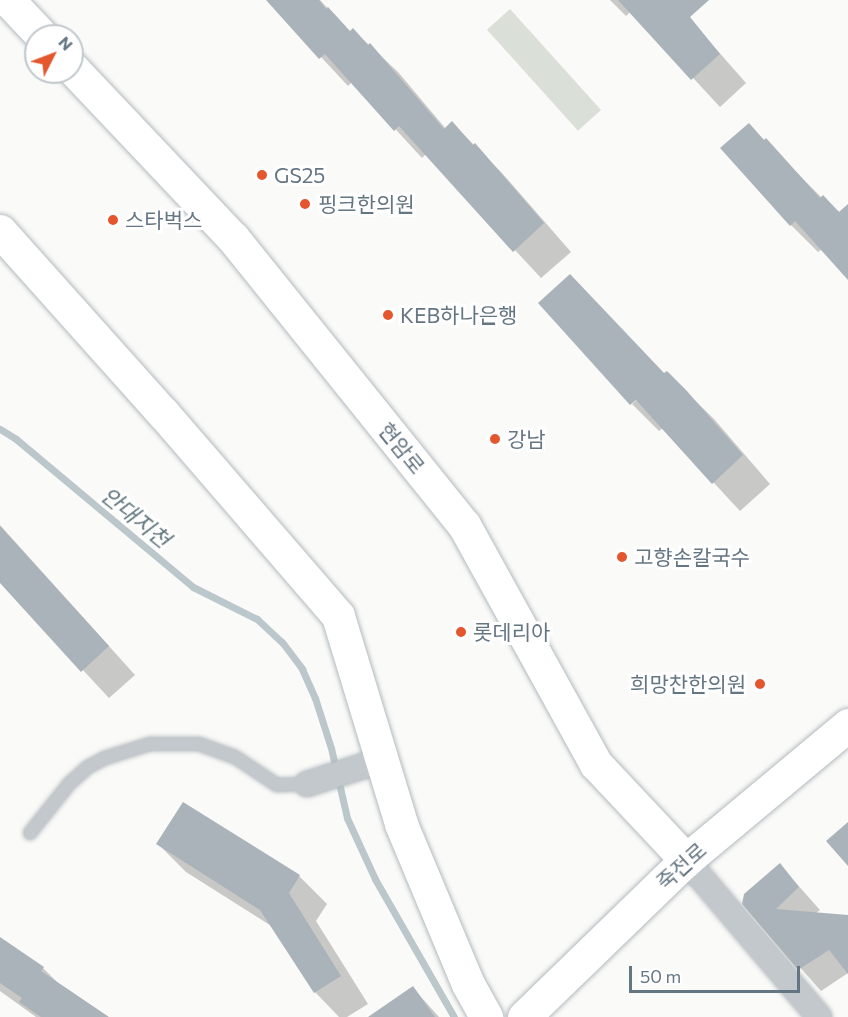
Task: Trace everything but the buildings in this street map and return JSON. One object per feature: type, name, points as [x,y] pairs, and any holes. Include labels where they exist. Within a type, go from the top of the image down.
[{"type":"street","points":[[8,0],[31,24]]},
{"type":"street","name":"현암로","points":[[84,81],[233,238],[464,525],[596,764],[686,860]]},
{"type":"street","points":[[0,231],[163,413],[338,616],[400,824],[468,984],[486,1017]]},
{"type":"street","name":"죽전로","points":[[524,1017],[686,860],[848,725]]},
{"type":"street","points":[[307,784],[382,760]]},
{"type":"street","points":[[686,860],[819,1017]]},
{"type":"lane","points":[[30,833],[69,784],[88,767],[105,758],[150,744],[199,744],[235,758],[277,785],[307,784]]},
{"type":"shaded area","points":[[510,9],[601,110],[578,131],[487,30]]},
{"type":"waterway","name":"안대지천","points":[[0,429],[16,439],[193,587],[257,619],[282,642],[302,669],[315,698],[331,748],[347,818],[375,879],[454,1017]]},
{"type":"place","name":"GS25","points":[[262,175]]},
{"type":"place","name":"핑크한의원","points":[[305,204]]},
{"type":"place","name":"스타벅스","points":[[113,220]]},
{"type":"place","name":"KEB하나은행","points":[[388,315]]},
{"type":"place","name":"강남","points":[[495,439]]},
{"type":"place","name":"고향손칼국수","points":[[622,557]]},
{"type":"place","name":"롯데리아","points":[[461,632]]},
{"type":"place","name":"희망찬한의원","points":[[760,684]]}]
